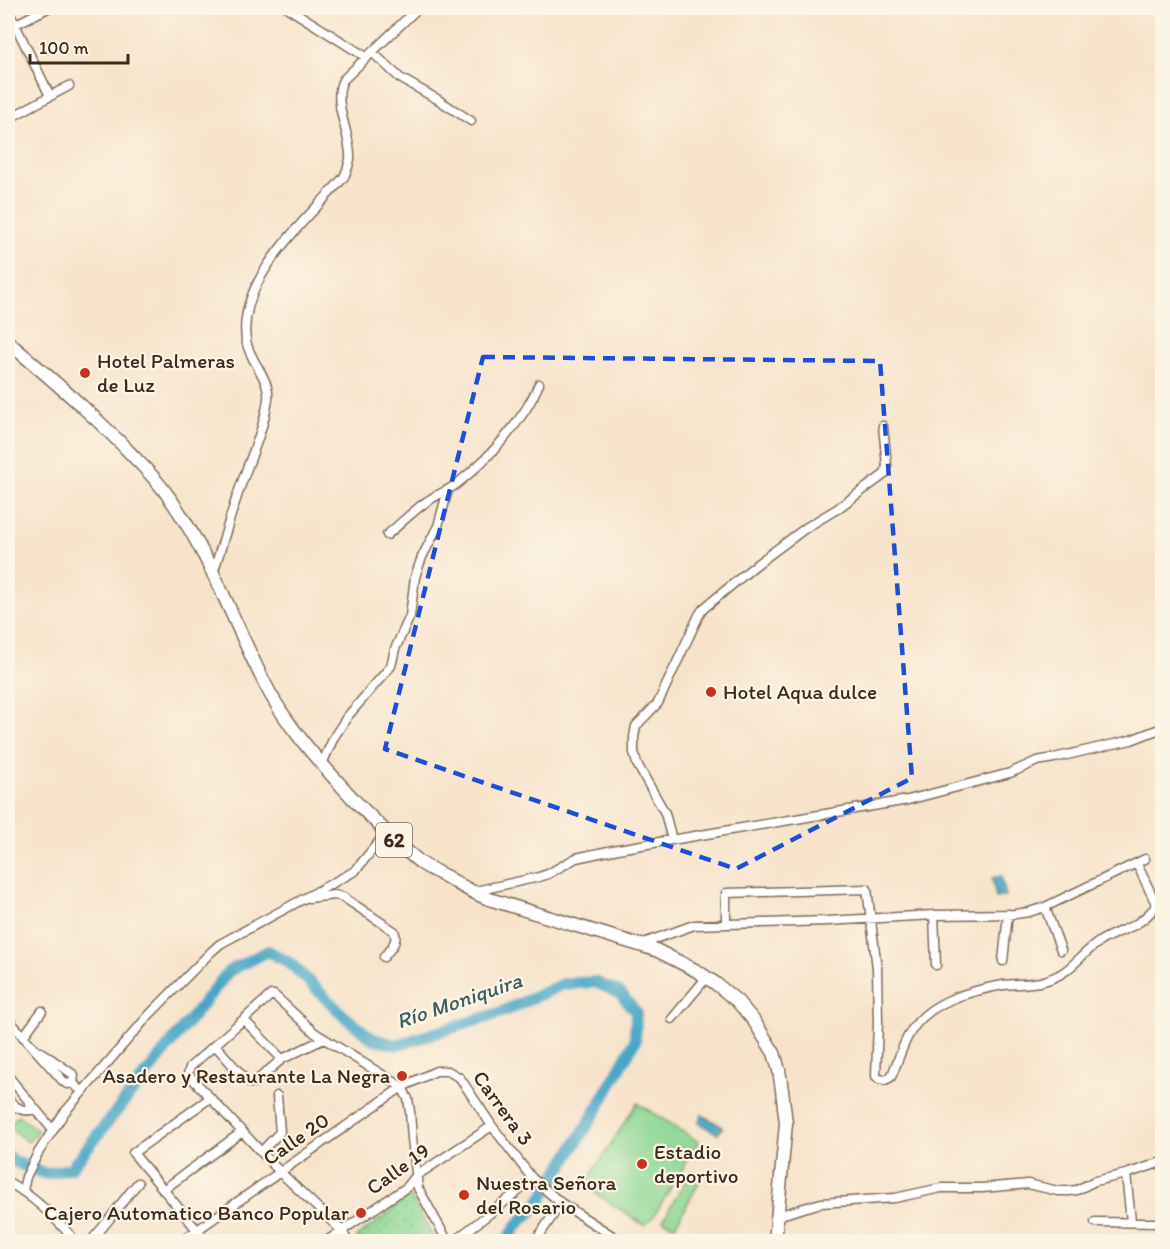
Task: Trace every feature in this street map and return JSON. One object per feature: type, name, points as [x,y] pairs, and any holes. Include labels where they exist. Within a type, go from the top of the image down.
[{"type":"main road","name":"62","points":[[8,342],[108,430],[170,498],[213,573],[278,709],[322,764],[408,852],[424,865],[470,892],[656,950],[707,977],[737,1001],[754,1021],[774,1053],[786,1114],[775,1242]]},
{"type":"street","points":[[11,27],[48,8]]},
{"type":"street","points":[[288,8],[369,55],[400,78],[471,121]]},
{"type":"street","points":[[213,573],[262,426],[269,396],[268,387],[246,341],[248,304],[254,288],[277,254],[344,177],[350,155],[341,104],[340,90],[343,80],[418,8]]},
{"type":"street","points":[[8,10],[11,27],[50,96]]},
{"type":"street","points":[[8,119],[69,86]]},
{"type":"street","points":[[387,535],[426,503],[462,479],[495,447],[526,409],[539,384]]},
{"type":"street","points":[[672,840],[665,813],[635,758],[636,726],[658,703],[703,609],[807,527],[837,509],[885,474],[887,465],[883,426]]},
{"type":"street","points":[[322,764],[334,737],[347,717],[391,666],[395,649],[410,616],[415,577],[441,517],[448,490]]},
{"type":"street","points":[[470,892],[548,874],[580,856],[908,800],[1010,773],[1037,761],[1131,740],[1162,728]]},
{"type":"street","points":[[23,1190],[26,1177],[38,1152],[64,1113],[149,1014],[212,951],[220,944],[355,871],[386,832]]},
{"type":"street","points":[[637,945],[694,925],[871,920],[934,915],[1029,912],[1045,907],[1141,861],[1160,903],[1137,924],[1097,943],[1067,971],[1053,978],[1035,983],[986,988],[939,1004],[913,1028],[891,1077],[885,1080],[876,1076],[877,968],[871,920],[867,889],[726,893],[726,923]]},
{"type":"street","points":[[304,898],[334,895],[343,897],[394,932],[396,942],[384,957]]},
{"type":"street","points":[[1045,907],[1061,950]]},
{"type":"street","points":[[1003,961],[1008,914]]},
{"type":"street","points":[[934,915],[936,965]]},
{"type":"street","points":[[672,1019],[707,977]]},
{"type":"street","points":[[348,1242],[342,1231],[280,1172],[188,1074],[190,1067],[273,994],[315,1033],[402,1087],[408,1099],[418,1188],[448,1242]]},
{"type":"street","points":[[26,1040],[42,1011]]},
{"type":"street","points":[[8,1019],[63,1081],[67,1084],[72,1083],[82,1092]]},
{"type":"street","points":[[244,1020],[282,1059]]},
{"type":"street","points":[[215,1045],[251,1083],[282,1059],[324,1039]]},
{"type":"street","name":"Calle 20","points":[[180,1242],[402,1087],[436,1071]]},
{"type":"street","name":"Carrera 3","points":[[436,1071],[448,1071],[460,1078],[492,1126],[535,1181],[561,1203],[622,1242]]},
{"type":"street","points":[[8,1076],[52,1129]]},
{"type":"street","points":[[261,1152],[280,1132],[278,1096]]},
{"type":"street","points":[[207,1242],[133,1153],[210,1098]]},
{"type":"street","points":[[8,1099],[21,1110],[35,1109]]},
{"type":"street","name":"Calle 19","points":[[325,1242],[407,1187],[416,1176],[492,1126]]},
{"type":"street","points":[[163,1190],[242,1132]]},
{"type":"street","points":[[777,1216],[821,1203],[895,1198],[941,1188],[982,1188],[1029,1184],[1058,1191],[1077,1190],[1097,1180],[1126,1174],[1162,1162]]},
{"type":"street","points":[[1126,1174],[1131,1221]]},
{"type":"street","points":[[453,1242],[530,1182],[535,1181]]},
{"type":"street","points":[[8,1182],[23,1190],[47,1211],[76,1242]]},
{"type":"street","points":[[90,1242],[138,1183]]},
{"type":"street","points":[[535,1242],[561,1203]]},
{"type":"street","points":[[1095,1222],[1162,1223]]},
{"type":"highlighted area","points":[[483,357],[880,361],[912,778],[736,869],[385,749]]},
{"type":"green space","name":"Estadio deportivo","points":[[637,1103],[699,1142],[652,1219],[644,1225],[584,1186]]},
{"type":"green space","points":[[18,1115],[38,1131],[28,1142],[9,1127]]},
{"type":"green space","points":[[688,1176],[700,1181],[675,1226],[663,1220]]},
{"type":"green space","points":[[410,1196],[436,1241],[360,1241],[357,1237]]},
{"type":"water","points":[[1001,876],[1006,896],[996,898],[992,878]]},
{"type":"water","points":[[702,1115],[723,1127],[718,1134],[698,1123]]},
{"type":"waterway","name":"Río Moniquira","points":[[8,1156],[15,1162],[46,1174],[71,1168],[229,971],[268,951],[290,963],[346,1018],[373,1039],[397,1045],[502,1012],[563,984],[595,982],[620,993],[636,1012],[635,1041],[593,1116],[537,1206],[517,1225],[506,1242]]},
{"type":"place","name":"Hotel Palmeras de Luz","points":[[85,373]]},
{"type":"place","name":"Hotel Aqua dulce","points":[[711,692]]},
{"type":"place","name":"Asadero y Restaurante La Negra","points":[[402,1076]]},
{"type":"place","name":"Estadio deportivo","points":[[642,1164]]},
{"type":"place","name":"Nuestra Señora del Rosario","points":[[464,1195]]},
{"type":"place","name":"Cajero Automatico Banco Popular","points":[[361,1213]]}]
